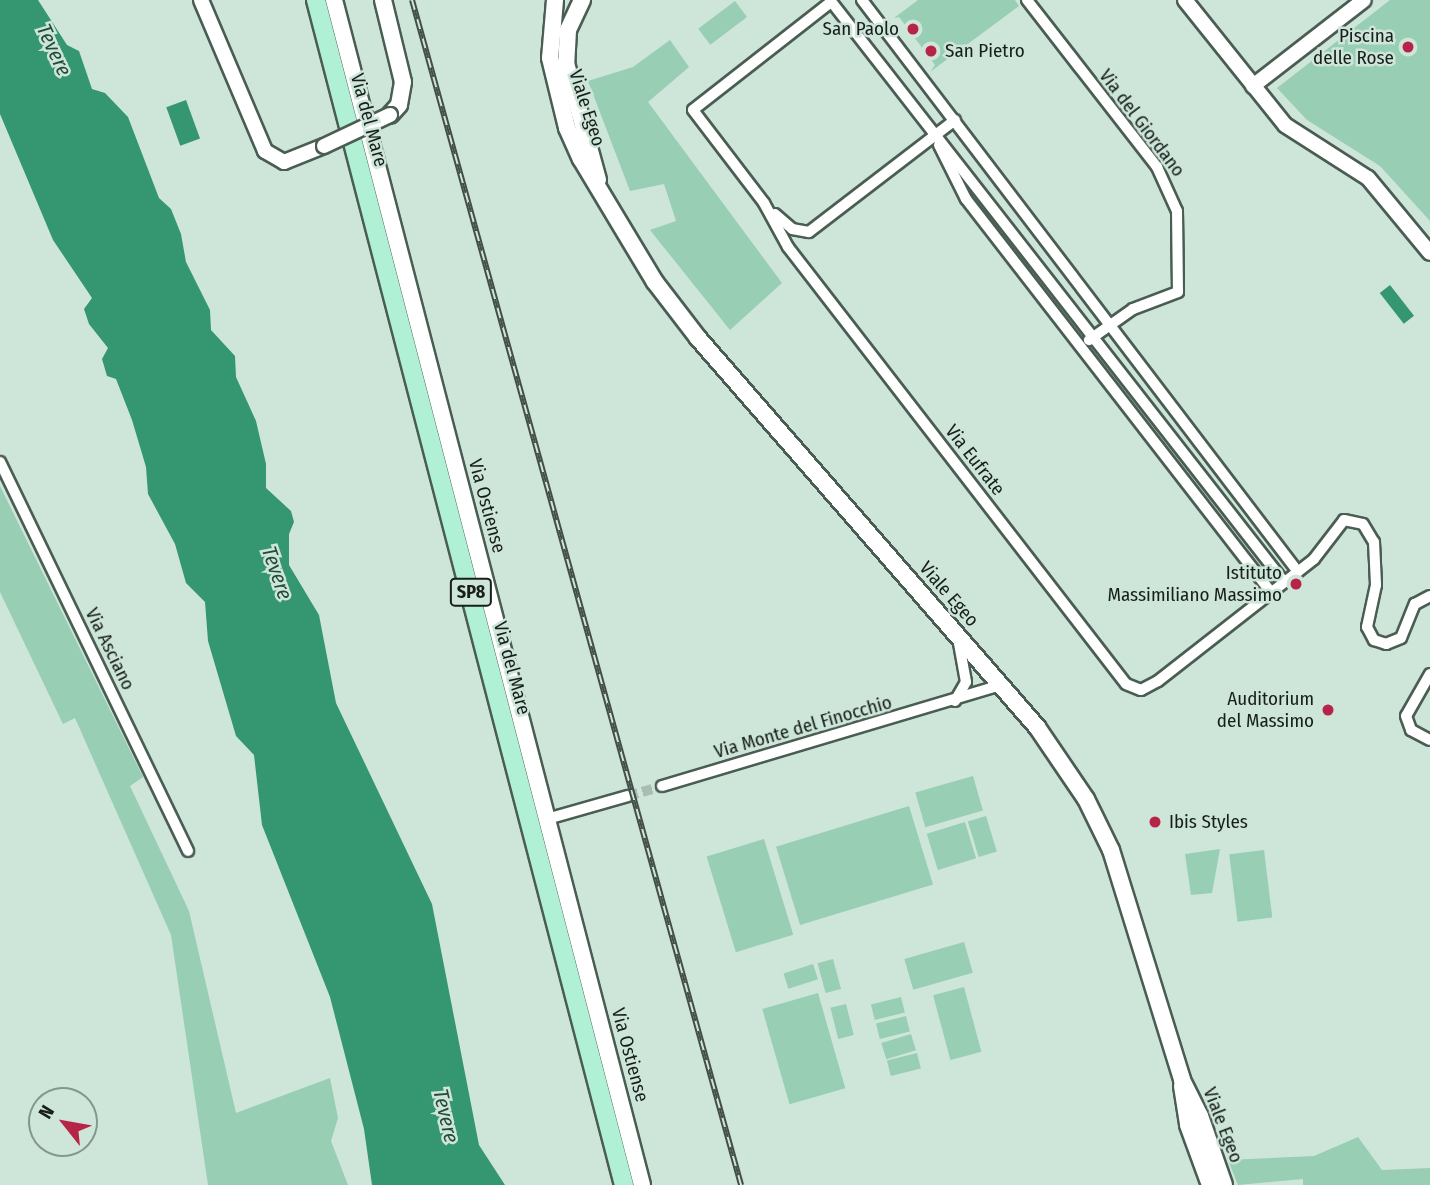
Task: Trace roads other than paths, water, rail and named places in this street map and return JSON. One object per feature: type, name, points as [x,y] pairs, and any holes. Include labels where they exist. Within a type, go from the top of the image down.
[{"type":"main road","name":"Via del Mare","points":[[316,0],[625,1185]]},
{"type":"main road","name":"Via Ostiense","points":[[334,0],[642,1185]]},
{"type":"main road","points":[[383,0],[402,78],[402,99],[390,115]]},
{"type":"main road","name":"Viale Egeo","points":[[555,0],[550,51],[556,94],[577,152],[599,183],[629,240],[677,312],[1060,758],[1104,834],[1182,1080],[1200,1116],[1224,1185]]},
{"type":"main road","name":"Viale Egeo","points":[[582,0],[568,30],[566,63],[599,183]]},
{"type":"main road","name":"Viale Egeo","points":[[1182,1080],[1184,1110],[1199,1161],[1210,1185]]},
{"type":"street","points":[[201,0],[260,143],[273,159],[284,162],[390,115]]},
{"type":"street","points":[[862,0],[955,120],[1019,210],[1298,572]]},
{"type":"street","name":"Via del Giordano","points":[[1027,0],[1150,158],[1176,205],[1178,292],[1136,307],[1110,325]]},
{"type":"street","points":[[1185,0],[1253,86],[1297,135],[1374,183],[1430,253]]},
{"type":"street","points":[[1253,86],[1364,0]]},
{"type":"street","points":[[955,120],[935,136],[809,232],[792,229],[764,203],[693,110],[830,1],[935,136],[1006,220],[1284,582]]},
{"type":"street","points":[[935,136],[959,187],[991,231],[1270,592],[1298,572],[1323,549],[1337,525],[1354,520],[1369,531],[1374,542],[1376,585],[1367,622],[1374,640],[1386,645],[1401,638],[1415,604],[1430,596]]},
{"type":"street","name":"Via Eufrate","points":[[764,203],[788,247],[1119,676],[1137,690],[1158,681],[1270,592]]},
{"type":"street","points":[[991,231],[1019,210]]},
{"type":"street","points":[[1032,282],[1059,260]]},
{"type":"street","points":[[1081,346],[1110,325]]},
{"type":"street","points":[[1126,404],[1153,382]]},
{"type":"street","points":[[1177,470],[1205,448]]},
{"type":"street","name":"Via Asciano","points":[[0,462],[188,851]]},
{"type":"street","points":[[1229,536],[1256,516]]},
{"type":"street","points":[[954,702],[966,682],[957,635]]},
{"type":"street","points":[[1430,674],[1406,716],[1411,730],[1430,740]]},
{"type":"street","name":"Via Monte del Finocchio","points":[[662,786],[954,702],[1000,685]]},
{"type":"street","points":[[547,819],[628,796]]},
{"type":"street","points":[[1199,1161],[1203,1185]]},
{"type":"water","name":"Tevere","points":[[0,0],[38,0],[67,45],[79,51],[92,89],[105,93],[128,117],[159,198],[171,209],[181,234],[186,262],[210,310],[211,330],[235,356],[236,377],[256,421],[266,464],[266,488],[291,511],[294,522],[289,534],[289,565],[319,615],[336,703],[432,904],[479,1145],[505,1185],[372,1185],[364,1129],[330,997],[262,825],[254,755],[236,736],[208,641],[205,602],[186,583],[175,544],[148,494],[146,467],[132,420],[116,379],[107,376],[102,359],[108,348],[89,324],[84,309],[92,298],[53,240],[0,114]]},
{"type":"water","points":[[186,100],[200,139],[180,146],[166,107]]},
{"type":"water","points":[[1390,285],[1414,316],[1404,324],[1380,293]]},
{"type":"tunnel","points":[[628,796],[662,786]]},
{"type":"railway","points":[[412,0],[741,1185]]},
{"type":"place","name":"San Paolo","points":[[913,29]]},
{"type":"place","name":"Piscina delle Rose","points":[[1408,47]]},
{"type":"place","name":"San Pietro","points":[[931,51]]},
{"type":"place","name":"Istituto Massimiliano Massimo","points":[[1296,584]]},
{"type":"place","name":"Auditorium del Massimo","points":[[1328,710]]},
{"type":"place","name":"Ibis Styles","points":[[1155,822]]}]
